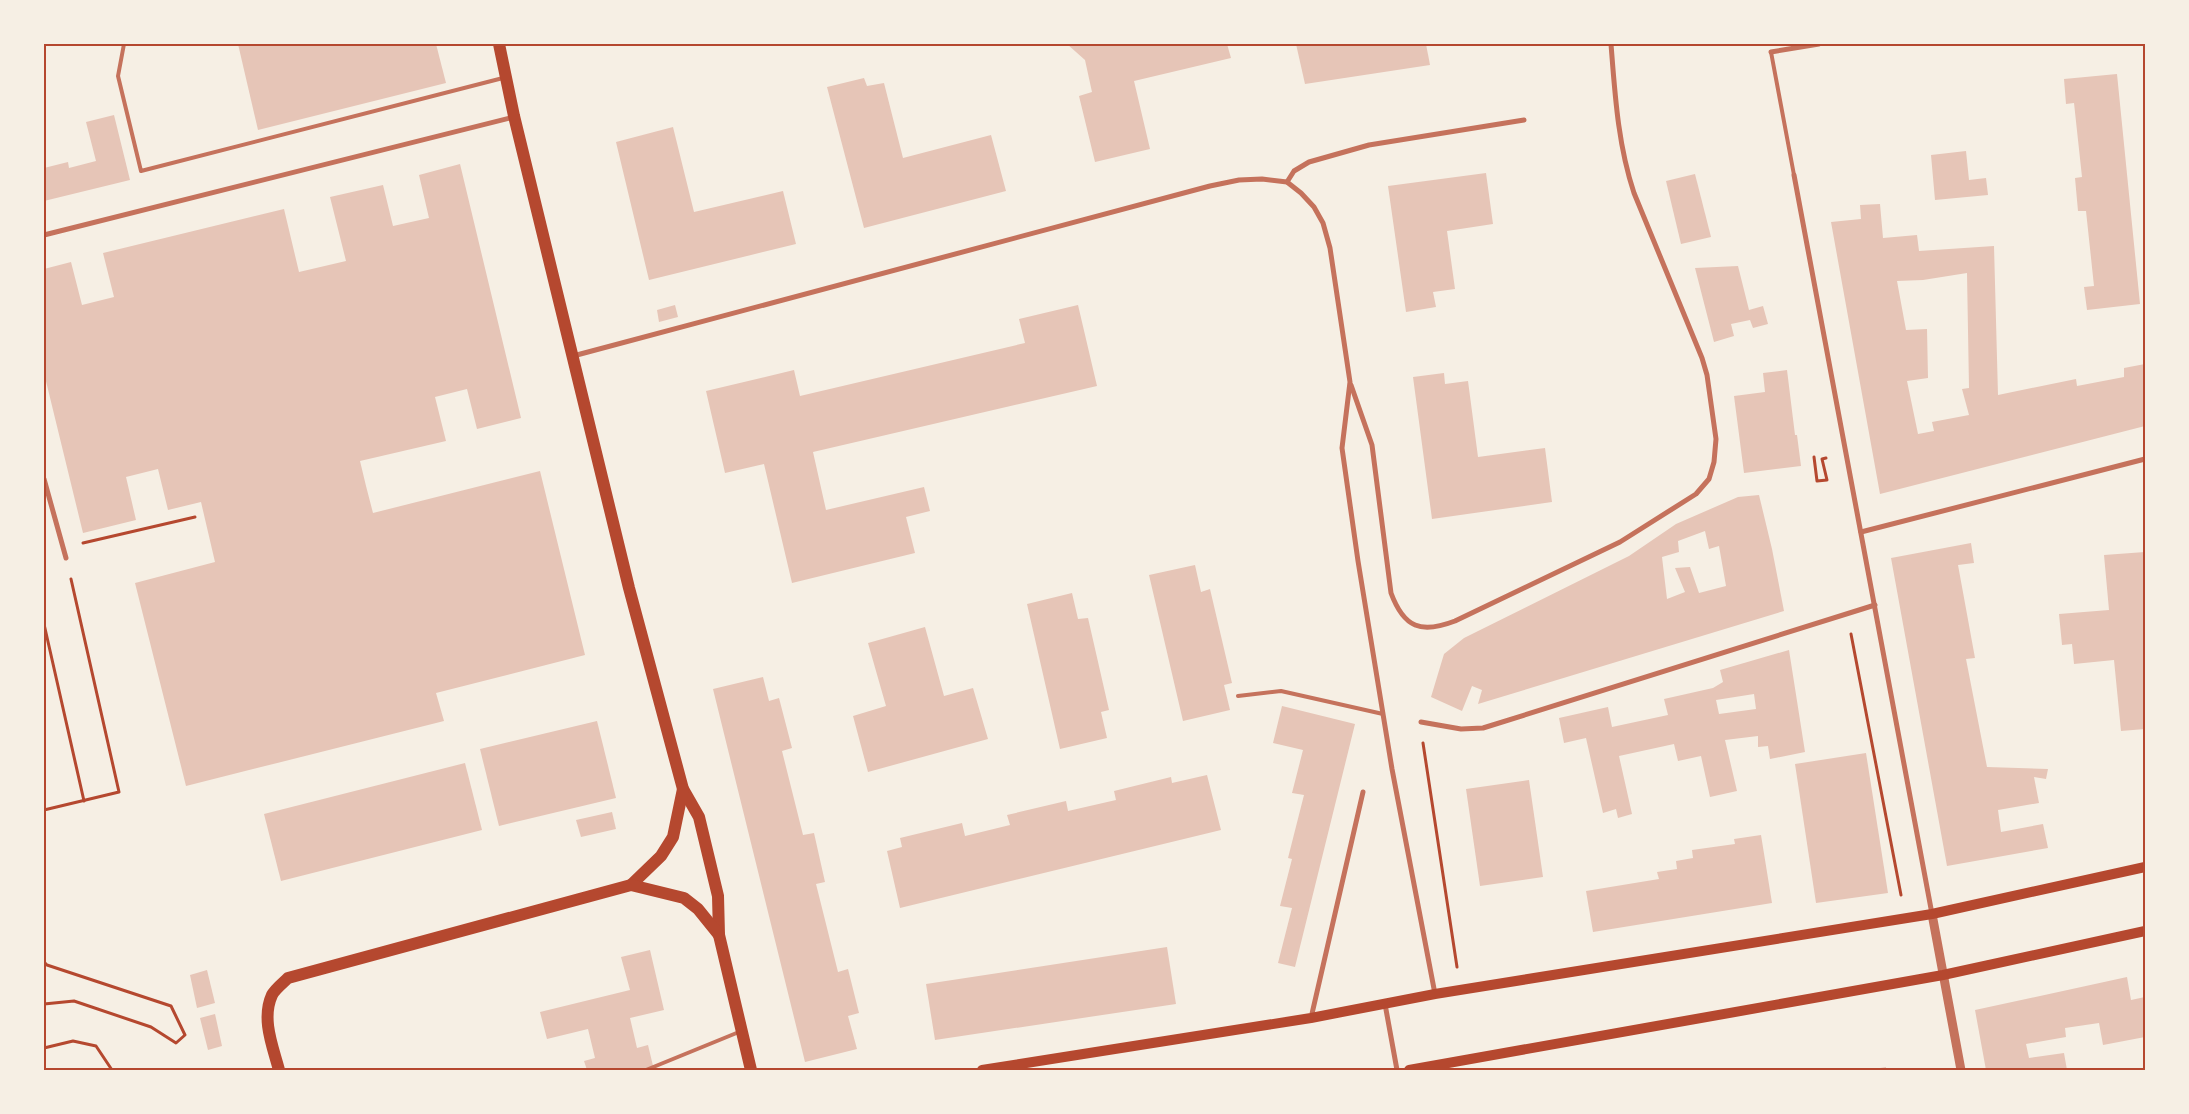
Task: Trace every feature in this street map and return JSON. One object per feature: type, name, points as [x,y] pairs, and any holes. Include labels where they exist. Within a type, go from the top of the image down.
[{"type":"main road","points":[[499,44],[514,116],[628,588],[683,790],[699,817],[718,896],[719,935],[751,1070]]},
{"type":"main road","points":[[279,1070],[269,1034],[267,1011],[272,994],[288,978],[631,885],[662,856],[672,837],[683,790]]},
{"type":"main road","points":[[982,1070],[1311,1018],[1435,994],[1932,914],[2145,867]]},
{"type":"main road","points":[[631,885],[684,898],[698,909],[719,935]]},
{"type":"main road","points":[[1408,1070],[1944,975],[2145,931]]},
{"type":"street","points":[[572,356],[1210,186],[1239,180],[1262,179],[1287,182],[1314,207],[1323,223],[1330,248],[1350,382],[1372,446],[1387,570],[1393,600],[1406,620],[1427,628],[1440,627],[1620,542],[1696,494],[1709,479],[1714,462],[1716,439],[1707,375],[1702,358],[1634,193],[1625,165],[1616,113],[1610,44]]},
{"type":"street","points":[[1771,52],[1819,44]]},
{"type":"street","points":[[44,235],[514,116]]},
{"type":"street","points":[[1287,182],[1294,171],[1309,162],[1370,145],[1524,120]]},
{"type":"street","points":[[1794,175],[1961,1070]]},
{"type":"street","points":[[1350,382],[1342,448],[1383,714],[1435,994]]},
{"type":"street","points":[[1861,532],[2145,459]]},
{"type":"street","points":[[44,479],[66,558]]},
{"type":"street","points":[[1421,722],[1461,729],[1483,728],[1875,605]]},
{"type":"street","points":[[1311,1018],[1363,792]]},
{"type":"street","points":[[1384,1004],[1397,1070]]},
{"type":"lane","points":[[124,44],[118,76],[141,171],[506,77]]},
{"type":"lane","points":[[1771,52],[1794,175]]},
{"type":"lane","points":[[1238,696],[1281,692],[1383,714]]},
{"type":"lane","points":[[646,1070],[741,1031]]},
{"type":"path","points":[[63,547],[195,517]]},
{"type":"path","points":[[44,810],[119,792],[66,558]]},
{"type":"path","points":[[1847,614],[1901,896]]},
{"type":"path","points":[[44,624],[84,801]]},
{"type":"path","points":[[1424,757],[1457,969]]},
{"type":"path","points":[[44,962],[47,965],[172,1006],[185,1035],[176,1043],[151,1027],[74,1001],[44,1004]]},
{"type":"path","points":[[44,1048],[73,1040],[96,1046],[112,1070]]},
{"type":"building","points":[[238,44],[436,44],[446,83],[258,130]]},
{"type":"building","points":[[1067,44],[1227,44],[1231,58],[1134,81],[1150,149],[1095,162],[1079,96],[1092,92],[1085,60]]},
{"type":"building","points":[[1296,44],[1426,44],[1430,65],[1305,84]]},
{"type":"building","points":[[2117,74],[2140,304],[2087,310],[2084,287],[2094,286],[2086,211],[2078,211],[2075,178],[2082,177],[2074,103],[2066,104],[2064,79]]},
{"type":"building","points":[[864,78],[867,86],[884,83],[903,158],[991,135],[1006,191],[864,228],[827,87]]},
{"type":"building","points":[[114,115],[130,180],[44,201],[44,168],[68,162],[69,168],[96,161],[86,122]]},
{"type":"building","points":[[673,127],[694,212],[783,191],[796,244],[649,280],[616,142]]},
{"type":"building","points":[[1966,151],[1969,180],[1986,178],[1988,195],[1935,200],[1931,155]]},
{"type":"building","points":[[460,164],[521,418],[477,429],[467,389],[435,397],[446,441],[360,461],[366,486],[373,513],[540,471],[585,655],[436,693],[444,721],[186,786],[135,583],[215,562],[201,502],[168,510],[158,469],[126,477],[136,520],[83,533],[44,373],[44,269],[71,262],[82,305],[114,297],[103,253],[284,209],[299,272],[346,261],[330,197],[383,185],[393,226],[429,218],[419,175]]},
{"type":"building","points":[[1486,173],[1493,224],[1447,231],[1455,289],[1433,292],[1436,307],[1406,312],[1388,186]]},
{"type":"building","points":[[1695,174],[1711,237],[1681,244],[1666,181]]},
{"type":"building","points":[[1880,204],[1883,238],[1917,235],[1919,251],[1994,246],[1998,395],[2076,379],[2077,386],[2124,377],[2124,368],[2145,364],[2145,426],[1880,494],[1831,222],[1861,219],[1860,205]],"holes":[[[1967,273],[1969,388],[1962,389],[1969,415],[1932,422],[1934,431],[1918,434],[1907,381],[1928,378],[1927,329],[1906,330],[1897,281],[1923,280]]]},
{"type":"building","points":[[1738,266],[1749,310],[1763,306],[1768,324],[1753,328],[1750,320],[1731,324],[1734,336],[1714,342],[1695,268]]},
{"type":"building","points":[[675,305],[678,317],[659,322],[657,310]]},
{"type":"building","points":[[1078,305],[1097,386],[813,452],[826,510],[924,487],[930,511],[906,517],[915,553],[792,583],[764,464],[725,473],[706,391],[794,370],[800,396],[1025,343],[1019,319]]},
{"type":"building","points":[[1787,370],[1801,466],[1744,473],[1734,396],[1765,392],[1763,373]]},
{"type":"building","points":[[1444,373],[1445,384],[1468,381],[1478,457],[1545,448],[1552,502],[1432,519],[1413,377]]},
{"type":"building","points":[[1759,495],[1784,611],[1478,704],[1482,690],[1472,686],[1462,711],[1431,697],[1444,654],[1464,638],[1629,556],[1676,524],[1738,497]],"holes":[[[1705,531],[1709,549],[1719,546],[1726,586],[1699,593],[1690,567],[1675,568],[1685,592],[1667,599],[1662,557],[1679,552],[1678,541]]]},
{"type":"building","points":[[1971,543],[1974,563],[1958,565],[1975,658],[1966,659],[1987,767],[2048,769],[2046,779],[2034,777],[2039,803],[1998,810],[2001,832],[2043,824],[2048,848],[1947,866],[1891,558]]},
{"type":"building","points":[[2145,552],[2145,729],[2121,731],[2114,660],[2074,664],[2072,644],[2062,645],[2059,614],[2109,610],[2104,555]]},
{"type":"building","points":[[1195,565],[1201,592],[1210,589],[1232,683],[1224,685],[1230,710],[1183,721],[1149,575]]},
{"type":"building","points":[[1072,593],[1078,619],[1088,618],[1109,710],[1101,712],[1107,738],[1060,749],[1027,604]]},
{"type":"building","points":[[925,627],[944,696],[973,688],[988,739],[868,772],[853,716],[886,706],[868,643]]},
{"type":"building","points":[[1789,650],[1805,752],[1770,759],[1768,746],[1758,747],[1758,736],[1725,740],[1737,791],[1710,797],[1701,756],[1678,761],[1674,744],[1619,756],[1632,814],[1618,818],[1616,809],[1603,813],[1586,738],[1564,743],[1559,718],[1608,707],[1612,727],[1668,715],[1664,699],[1713,688],[1723,682],[1720,670]],"holes":[[[1754,694],[1756,709],[1719,714],[1716,700]]]},
{"type":"building","points":[[763,677],[769,701],[779,698],[792,748],[782,751],[803,835],[814,833],[825,882],[816,884],[838,972],[848,969],[859,1013],[848,1016],[857,1049],[805,1062],[713,689]]},
{"type":"building","points":[[1282,706],[1355,724],[1295,967],[1278,963],[1292,908],[1280,906],[1292,859],[1288,858],[1304,795],[1292,793],[1303,750],[1273,743]]},
{"type":"building","points":[[597,721],[616,798],[499,826],[480,749]]},
{"type":"building","points":[[1866,753],[1888,893],[1816,903],[1795,764]]},
{"type":"building","points":[[465,763],[482,830],[281,881],[264,814]]},
{"type":"building","points":[[1207,775],[1221,830],[900,908],[887,851],[902,847],[900,838],[962,823],[965,836],[1010,825],[1007,815],[1066,801],[1068,811],[1116,800],[1114,791],[1171,777],[1172,783]]},
{"type":"building","points":[[1529,780],[1543,877],[1480,886],[1466,789]]},
{"type":"building","points":[[612,812],[616,829],[581,837],[576,820]]},
{"type":"building","points":[[1761,835],[1772,903],[1593,932],[1586,891],[1659,879],[1657,872],[1677,869],[1676,861],[1693,858],[1692,850],[1735,844],[1734,839]]},
{"type":"building","points":[[1167,947],[1176,1004],[935,1040],[926,984]]},
{"type":"building","points":[[650,950],[664,1010],[630,1018],[637,1048],[648,1045],[654,1070],[587,1070],[584,1061],[595,1058],[588,1029],[547,1039],[540,1012],[630,990],[621,957]]},
{"type":"building","points":[[207,970],[215,1003],[197,1008],[190,975]]},
{"type":"building","points":[[2127,977],[2131,1000],[2145,997],[2145,1037],[2103,1045],[2099,1023],[2065,1028],[2066,1037],[2026,1044],[2029,1058],[2064,1053],[2067,1070],[1986,1070],[1975,1010]]},
{"type":"building","points":[[215,1014],[222,1046],[208,1050],[200,1018]]},
{"type":"building","points":[[1886,1067],[1886,1070],[1874,1070],[1874,1069]]}]
